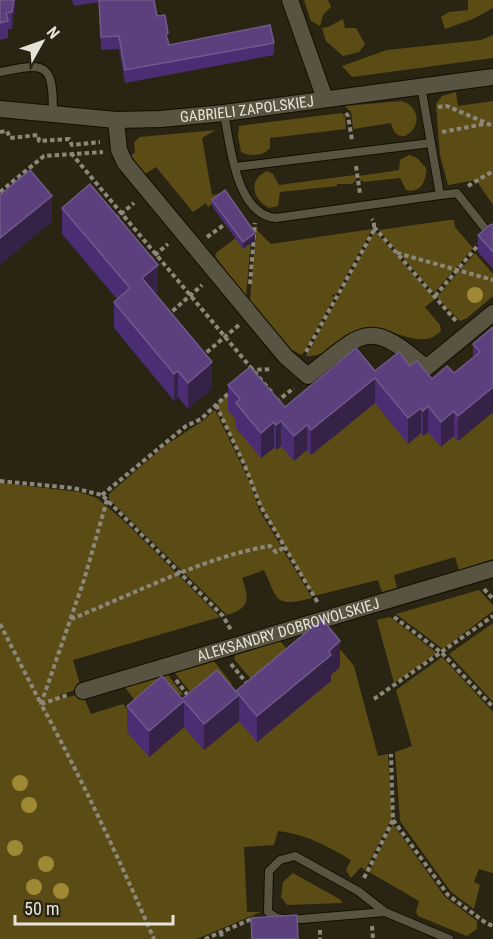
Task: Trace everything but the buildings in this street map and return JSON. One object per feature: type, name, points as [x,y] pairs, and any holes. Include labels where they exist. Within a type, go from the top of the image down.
[{"type":"street","points":[[290,0],[325,99]]},
{"type":"street","name":"GABRIELI ZAPOLSKIEJ","points":[[0,109],[116,120],[224,113],[493,77]]},
{"type":"street","points":[[116,120],[122,158],[286,357],[303,372],[349,343],[361,337],[375,335],[400,346],[426,368],[493,313]]},
{"type":"street","name":"ALEKSANDRY DOBROWOLSKIEJ","points":[[83,691],[493,569]]},
{"type":"lane","points":[[0,72],[37,65],[43,68],[50,80],[53,115]]},
{"type":"lane","points":[[421,86],[440,195]]},
{"type":"lane","points":[[224,113],[235,167],[242,188],[253,208],[264,216],[276,218],[458,193],[490,234]]},
{"type":"lane","points":[[235,167],[354,152],[430,139]]},
{"type":"lane","points":[[386,912],[284,920],[272,916],[268,912],[269,871],[278,861],[291,856],[302,858],[358,891],[386,912],[449,939]]},
{"type":"path","points":[[425,107],[447,106],[493,126]]},
{"type":"path","points":[[348,116],[362,206],[374,222],[374,226],[468,334]]},
{"type":"path","points":[[430,139],[487,124]]},
{"type":"path","points":[[0,132],[7,131],[10,138],[38,135],[39,141],[69,139],[72,145],[102,139],[104,152],[44,156],[0,192]]},
{"type":"path","points":[[71,153],[285,408]]},
{"type":"path","points":[[458,193],[493,171]]},
{"type":"path","points":[[113,220],[148,191]]},
{"type":"path","points":[[195,246],[253,208]]},
{"type":"path","points":[[200,357],[249,313],[253,208]]},
{"type":"path","points":[[272,406],[303,372],[335,296],[374,226]]},
{"type":"path","points":[[148,261],[182,232]]},
{"type":"path","points":[[435,296],[490,234]]},
{"type":"path","points":[[397,253],[493,280]]},
{"type":"path","points":[[166,316],[217,273]]},
{"type":"path","points":[[246,377],[254,370],[303,372]]},
{"type":"path","points":[[102,495],[186,426],[201,419],[239,384]]},
{"type":"path","points":[[216,405],[245,466],[261,507],[327,619]]},
{"type":"path","points":[[0,481],[73,488],[102,495],[224,616],[239,644]]},
{"type":"path","points":[[41,704],[97,540],[107,500]]},
{"type":"path","points":[[70,619],[181,573],[260,547],[270,546],[276,552],[285,547]]},
{"type":"path","points":[[388,612],[442,653],[493,707]]},
{"type":"path","points":[[374,699],[493,616]]},
{"type":"path","points":[[0,624],[114,846],[154,939]]},
{"type":"path","points":[[219,650],[254,693]]},
{"type":"path","points":[[239,687],[250,687],[258,681]]},
{"type":"path","points":[[41,704],[83,691]]},
{"type":"path","points":[[181,698],[191,699],[198,694]]},
{"type":"path","points":[[191,699],[196,705]]},
{"type":"path","points":[[358,891],[393,820],[391,754]]},
{"type":"path","points":[[393,820],[448,895],[493,926]]},
{"type":"path","points":[[206,939],[268,912]]},
{"type":"path","points":[[221,932],[222,939]]},
{"type":"shaded area","points":[[304,0],[328,0],[331,7],[323,15],[320,26],[311,21]]},
{"type":"shaded area","points":[[468,0],[493,0],[493,8],[473,19],[445,29],[441,17],[449,12],[468,10]]},
{"type":"shaded area","points":[[343,19],[345,28],[356,28],[365,44],[359,52],[343,56],[326,41],[322,28]]},
{"type":"shaded area","points":[[493,35],[493,58],[352,77],[342,66],[387,50],[481,40]]},
{"type":"shaded area","points":[[456,92],[458,106],[493,101],[493,205],[476,180],[448,185],[440,155],[436,104],[442,96]]},
{"type":"shaded area","points":[[401,101],[412,107],[416,117],[414,127],[405,136],[395,133],[391,123],[353,129],[351,112],[345,106]]},
{"type":"shaded area","points":[[342,113],[345,117],[346,129],[270,138],[270,148],[264,153],[252,155],[241,152],[239,126]]},
{"type":"shaded area","points":[[216,130],[202,138],[212,195],[227,193],[208,207],[206,203],[193,212],[156,167],[145,174],[131,156],[135,152],[134,142],[140,137]]},
{"type":"shaded area","points":[[409,155],[417,158],[426,168],[424,182],[419,188],[406,190],[400,178],[360,181],[359,176],[399,170],[400,160]]},
{"type":"shaded area","points":[[267,171],[273,174],[279,185],[355,175],[356,180],[352,184],[280,192],[278,206],[269,208],[259,200],[255,190],[257,179]]},
{"type":"shaded area","points":[[454,220],[455,227],[473,248],[434,293],[379,230]]},
{"type":"shaded area","points":[[252,226],[246,298],[215,256],[217,252]]},
{"type":"shaded area","points":[[256,226],[271,244],[372,229],[336,294],[332,295],[334,298],[302,355],[288,348],[250,301]]},
{"type":"shaded area","points":[[375,231],[435,299],[425,307],[440,325],[441,331],[433,337],[415,339],[378,328],[369,328],[352,334],[323,353],[306,356]]},
{"type":"shaded area","points":[[475,253],[493,274],[493,296],[467,318],[460,321],[437,297]]},
{"type":"shaded area","points":[[254,370],[297,422],[274,448],[286,442],[307,450],[378,400],[421,433],[433,428],[454,436],[457,440],[493,412],[493,559],[459,570],[455,557],[394,575],[397,588],[382,592],[378,580],[314,596],[261,507],[245,466],[216,405]]},
{"type":"shaded area","points":[[215,410],[251,485],[259,510],[312,598],[290,602],[279,599],[264,570],[242,578],[246,601],[240,609],[227,615],[109,499],[109,494],[166,445]]},
{"type":"shaded area","points":[[0,478],[2,483],[79,492],[97,498],[126,523],[220,617],[73,660],[81,688],[60,695],[62,699],[82,693],[91,714],[123,704],[137,722],[149,757],[184,727],[204,750],[331,638],[354,666],[378,756],[388,754],[392,818],[365,870],[361,867],[351,878],[346,870],[351,860],[316,841],[278,831],[274,845],[244,847],[247,912],[261,912],[197,939],[0,939]]},
{"type":"shaded area","points":[[479,590],[493,605],[493,611],[443,649],[396,614]]},
{"type":"shaded area","points":[[390,617],[437,653],[394,683],[377,620]]},
{"type":"shaded area","points":[[493,623],[493,702],[449,654]]},
{"type":"shaded area","points":[[280,641],[288,650],[252,680],[234,659],[236,653]]},
{"type":"shaded area","points":[[442,657],[493,712],[493,873],[479,869],[474,882],[480,885],[474,909],[451,892],[400,821],[395,752],[412,746],[396,690]]},
{"type":"shaded area","points":[[213,660],[232,684],[204,684],[192,694],[174,672]]},
{"type":"shaded area","points":[[165,671],[183,695],[157,693],[137,703],[124,686]]},
{"type":"shaded area","points":[[393,824],[445,897],[477,921],[477,929],[467,936],[418,916],[416,912],[419,901],[369,872]]},
{"type":"shaded area","points":[[293,873],[341,900],[342,903],[287,905],[281,897],[283,882]]}]
